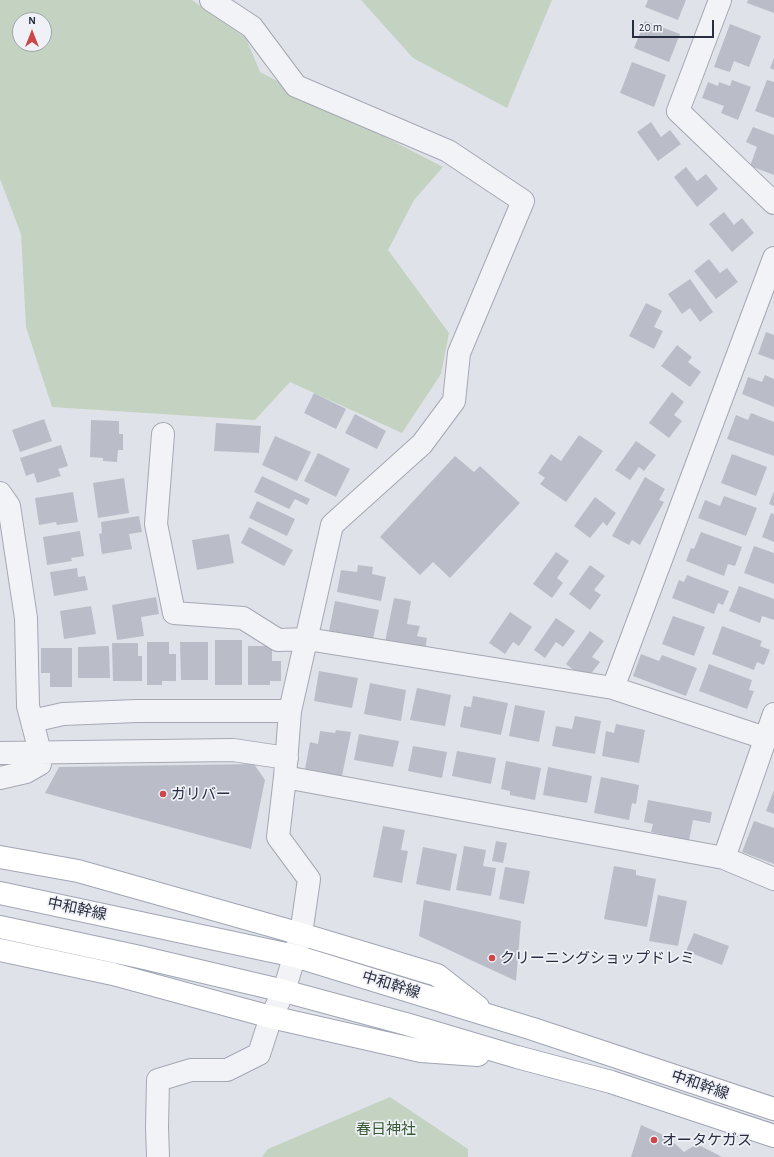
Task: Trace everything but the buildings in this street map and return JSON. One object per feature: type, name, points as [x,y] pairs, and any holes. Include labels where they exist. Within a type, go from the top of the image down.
[{"type":"main road","points":[[0,857],[78,871],[301,934],[437,975],[489,1015]]},
{"type":"main road","name":"中和幹線","points":[[0,893],[294,956],[533,1029],[774,1110]]},
{"type":"main road","name":"中和幹線","points":[[0,927],[284,990],[517,1057],[611,1082],[774,1136]]},
{"type":"main road","points":[[0,950],[113,974],[271,1017],[420,1051],[517,1057]]},
{"type":"street","points":[[158,1157],[158,1080],[191,1070],[227,1070],[259,1054],[271,1017],[284,990],[301,934],[309,879],[278,837],[286,768],[290,711],[332,525],[422,444],[454,401],[459,353],[523,201],[448,151],[296,86],[252,28],[211,0]]},
{"type":"street","points":[[720,0],[678,111],[774,203]]},
{"type":"street","points":[[613,688],[774,258]]},
{"type":"street","points":[[163,434],[156,524],[174,613],[243,618],[278,640],[307,639],[613,688],[765,738]]},
{"type":"street","points":[[0,493],[9,506],[26,618],[28,706],[40,752],[40,764],[26,772],[0,778]]},
{"type":"street","points":[[32,721],[62,714],[137,711],[290,711]]},
{"type":"street","points":[[724,858],[774,714]]},
{"type":"street","points":[[0,753],[233,750],[286,768],[724,858],[774,879]]},
{"type":"green space","points":[[0,0],[192,0],[246,38],[260,72],[443,167],[414,200],[388,250],[449,333],[441,374],[402,433],[290,382],[255,420],[52,407],[26,327],[21,234],[0,179]]},
{"type":"green space","points":[[361,0],[552,0],[507,108],[413,58]]},
{"type":"green space","name":"春日神社","points":[[390,1097],[468,1149],[468,1157],[262,1157],[268,1149]]},
{"type":"place","name":"ガリバー","points":[[163,794]]},
{"type":"place","name":"クリーニングショップドレミ","points":[[492,958]]},
{"type":"place","name":"オータケガス","points":[[654,1140]]}]
